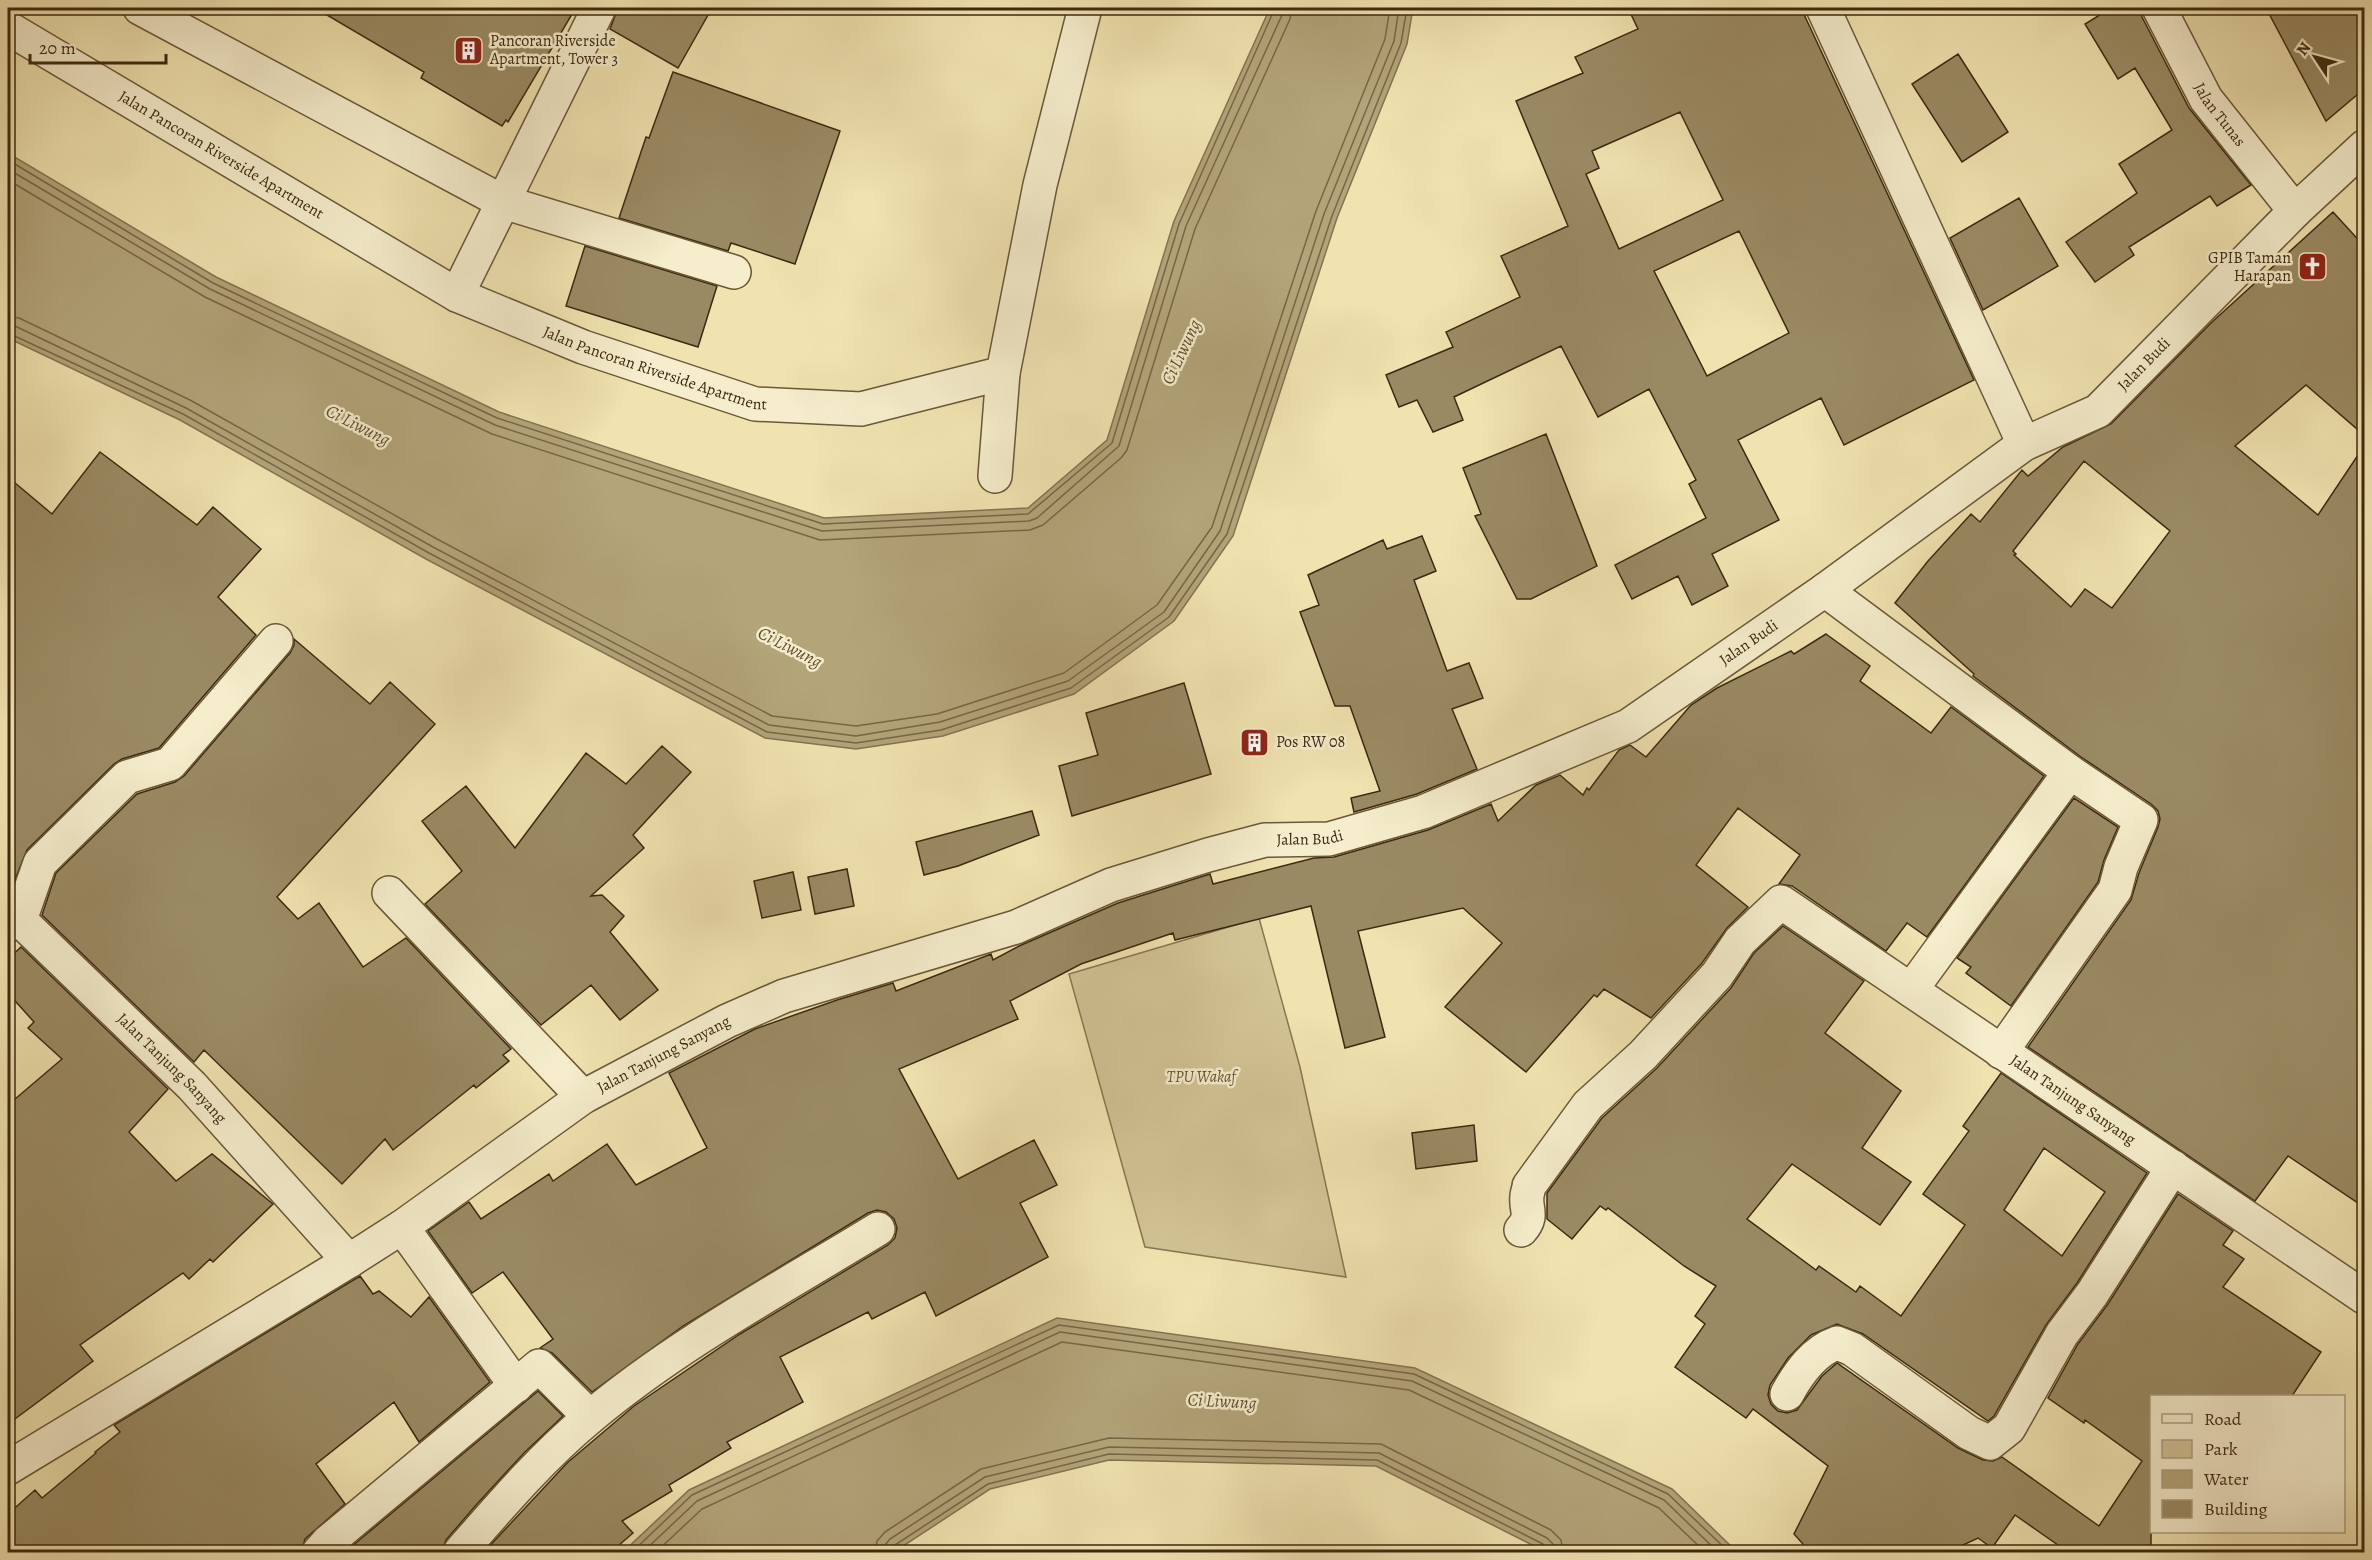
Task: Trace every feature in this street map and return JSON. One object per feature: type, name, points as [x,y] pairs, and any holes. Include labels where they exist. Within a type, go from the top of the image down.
[{"type":"street","points":[[140,8],[503,202],[734,272]]},
{"type":"street","points":[[457,295],[599,8]]},
{"type":"street","points":[[995,476],[1004,373],[1040,185],[1085,8]]},
{"type":"street","points":[[1823,8],[2024,444]]},
{"type":"street","name":"Jalan Tunas","points":[[2159,8],[2206,99],[2295,211]]},
{"type":"street","name":"Jalan Pancoran Riverside Apartment","points":[[8,28],[457,295],[583,346],[755,404],[861,409],[970,379],[1004,373]]},
{"type":"street","name":"Jalan Budi","points":[[1016,927],[1111,885],[1208,855],[1266,840],[1329,839],[1423,813],[1628,726],[1825,590],[2024,444],[2098,411],[2295,211],[2364,147]]},
{"type":"street","points":[[1825,590],[2070,772],[2140,820],[2121,867],[2115,890],[2001,1052]]},
{"type":"street","points":[[14,922],[40,862],[127,777],[170,764],[276,641]]},
{"type":"street","points":[[1911,990],[2070,772]]},
{"type":"street","points":[[389,893],[583,1097]]},
{"type":"street","name":"Jalan Tanjung Sanyang","points":[[1521,1230],[1525,1226],[1530,1210],[1526,1198],[1529,1186],[1588,1105],[1642,1055],[1717,975],[1740,941],[1781,902],[2364,1297]]},
{"type":"street","name":"Jalan Tanjung Sanyang","points":[[14,922],[192,1086],[349,1261]]},
{"type":"street","name":"Jalan Tanjung Sanyang","points":[[8,1468],[402,1227],[583,1097],[727,1021],[784,996],[1016,927]]},
{"type":"street","points":[[1787,1394],[1794,1380],[1816,1353],[1838,1343],[1852,1348],[1969,1433],[1990,1443],[2009,1428],[2062,1334],[2092,1294],[2173,1167]]},
{"type":"street","points":[[402,1227],[516,1386]]},
{"type":"street","points":[[460,1552],[535,1467],[590,1417],[675,1354],[878,1229]]},
{"type":"street","points":[[319,1552],[328,1542],[539,1366],[590,1417]]},
{"type":"green space","name":"TPU Wakaf","points":[[1259,918],[1300,1067],[1346,1277],[1145,1247],[1069,974]]},
{"type":"water","name":"Ci Liwung","points":[[1270,8],[1413,8],[1407,44],[1337,218],[1233,536],[1174,621],[1074,694],[943,736],[856,749],[765,738],[426,559],[180,420],[8,338],[8,153],[216,277],[499,412],[824,518],[1028,508],[1107,440],[1174,221]]},
{"type":"water","name":"Ci Liwung","points":[[1057,1318],[1415,1368],[1672,1489],[1737,1552],[1546,1552],[1376,1466],[1109,1460],[990,1489],[894,1552],[623,1552],[689,1490]]},
{"type":"building","name":"Pancoran Riverside Apartment, Tower 3","points":[[315,8],[578,8],[575,9],[508,122],[506,120],[502,126],[421,78],[424,72]]},
{"type":"building","points":[[618,8],[712,8],[678,68],[610,29]]},
{"type":"building","points":[[1628,8],[1801,8],[1974,380],[1844,445],[1821,398],[1738,440],[1779,520],[1712,554],[1728,586],[1692,605],[1678,576],[1632,599],[1615,565],[1706,518],[1689,484],[1696,480],[1649,389],[1598,417],[1561,346],[1454,397],[1463,420],[1433,432],[1417,400],[1399,407],[1386,375],[1453,347],[1446,332],[1520,297],[1501,256],[1568,226],[1516,101],[1583,73],[1575,57],[1638,29]],"holes":[[[1680,112],[1723,200],[1619,249],[1586,174],[1599,168],[1592,151]],[[1739,231],[1789,333],[1707,376],[1654,271]]]},
{"type":"building","points":[[2111,8],[2140,8],[2142,17],[2189,108],[2251,185],[2217,206],[2210,196],[2129,247],[2134,255],[2095,282],[2066,242],[2137,193],[2119,164],[2172,130],[2135,68],[2118,79],[2085,24]]},
{"type":"building","points":[[2266,8],[2364,8],[2364,89],[2326,121]]},
{"type":"building","points":[[1958,54],[2008,132],[1962,162],[1912,84]]},
{"type":"building","points":[[673,72],[840,131],[795,264],[731,243],[728,251],[619,218],[646,137],[649,138]]},
{"type":"building","points":[[2019,198],[2058,266],[1983,310],[1950,238]]},
{"type":"building","points":[[2333,212],[2364,246],[2364,435],[2306,385],[2235,446],[2318,515],[2364,446],[2364,1207],[2288,1156],[2255,1201],[2028,1047],[2131,900],[2139,873],[2158,827],[2160,819],[2158,811],[1973,676],[1974,674],[1895,603],[1928,561],[1971,514],[1980,522],[2022,470],[2028,476],[2063,447],[2111,424],[2211,323]],"holes":[[[2084,461],[2170,531],[2112,608],[2085,589],[2071,607],[2014,555],[2016,554],[2013,551]]]},
{"type":"building","points":[[585,246],[717,286],[698,347],[566,306]]},
{"type":"building","points":[[1546,434],[1597,566],[1531,599],[1517,599],[1475,516],[1481,514],[1463,468]]},
{"type":"building","points":[[100,452],[197,525],[213,507],[261,549],[218,597],[256,635],[159,748],[122,759],[114,764],[27,850],[10,892],[8,890],[8,477],[52,514]]},
{"type":"building","points":[[1422,536],[1436,571],[1414,580],[1447,671],[1469,663],[1483,698],[1452,709],[1477,769],[1417,794],[1354,812],[1351,798],[1380,791],[1350,706],[1335,706],[1300,612],[1319,605],[1308,575],[1383,540],[1387,549]]},
{"type":"building","points":[[1826,634],[1870,666],[1860,681],[1931,733],[1951,707],[2044,776],[1927,937],[1907,923],[1886,951],[1792,886],[1779,884],[1800,855],[1738,808],[1696,865],[1748,907],[1727,928],[1702,963],[1651,1018],[1604,989],[1597,997],[1594,995],[1526,1072],[1445,1007],[1502,943],[1463,908],[1358,931],[1385,1037],[1345,1048],[1311,906],[1175,940],[1173,933],[1081,964],[1010,1001],[1018,1019],[899,1069],[958,1179],[1034,1140],[1057,1185],[1020,1203],[1048,1257],[936,1316],[925,1292],[872,1319],[868,1312],[780,1357],[803,1402],[727,1442],[731,1448],[669,1485],[672,1491],[622,1521],[633,1533],[611,1552],[484,1552],[567,1463],[634,1406],[740,1334],[888,1245],[895,1238],[897,1228],[894,1219],[886,1212],[877,1210],[868,1213],[683,1326],[592,1392],[552,1353],[540,1348],[553,1339],[503,1272],[472,1293],[428,1231],[469,1202],[481,1219],[549,1174],[553,1181],[607,1144],[636,1185],[707,1148],[669,1073],[755,1029],[893,983],[896,991],[991,954],[993,960],[1019,946],[1118,903],[1210,874],[1213,884],[1314,858],[1334,857],[1428,830],[1491,804],[1498,821],[1536,785],[1560,775],[1583,795],[1619,750],[1630,745],[1646,757],[1691,705],[1717,688],[1791,651],[1794,654]]},
{"type":"building","points":[[294,639],[370,704],[390,682],[435,724],[277,897],[298,919],[319,903],[363,967],[406,938],[511,1049],[503,1055],[509,1061],[476,1088],[474,1085],[393,1150],[385,1139],[342,1184],[204,1050],[194,1062],[42,915],[56,873],[137,794],[175,782],[184,776],[290,653]]},
{"type":"building","points":[[1184,683],[1211,774],[1072,816],[1059,766],[1098,755],[1086,713]]},
{"type":"building","points":[[662,746],[691,772],[633,835],[644,848],[591,896],[602,895],[624,916],[610,932],[658,990],[620,1020],[591,985],[541,1025],[425,904],[462,871],[422,821],[466,786],[515,848],[586,753],[626,784]]},
{"type":"building","points":[[2074,798],[2118,827],[2104,860],[2098,882],[2011,1006],[1966,973],[1971,967],[1957,958]]},
{"type":"building","points":[[1032,811],[1039,835],[958,866],[924,875],[916,842]]},
{"type":"building","points":[[847,869],[854,906],[815,914],[808,877]]},
{"type":"building","points":[[793,872],[801,910],[762,918],[754,881]]},
{"type":"building","points":[[1783,926],[1864,981],[1825,1033],[1901,1091],[1862,1148],[1911,1182],[1880,1225],[1792,1164],[1747,1219],[1816,1270],[1819,1266],[1856,1292],[1860,1286],[1901,1316],[1965,1225],[1923,1194],[1969,1131],[1963,1126],[2001,1073],[2147,1173],[2077,1283],[2046,1325],[1994,1416],[1988,1421],[1863,1334],[1837,1324],[1811,1335],[1788,1358],[1770,1385],[1768,1395],[1771,1404],[1778,1411],[1787,1413],[1797,1410],[1822,1376],[1837,1363],[1958,1448],[1983,1460],[1993,1461],[2002,1457],[2099,1526],[2142,1461],[2085,1420],[2084,1423],[2048,1398],[2078,1344],[2108,1304],[2178,1194],[2233,1231],[2223,1245],[2244,1259],[2223,1287],[2321,1352],[2293,1395],[2150,1395],[2151,1552],[2068,1552],[2015,1515],[1992,1548],[1978,1538],[1948,1552],[1810,1552],[1794,1534],[1828,1466],[1753,1409],[1746,1418],[1675,1367],[1705,1324],[1695,1316],[1716,1286],[1684,1266],[1608,1208],[1606,1210],[1600,1206],[1572,1239],[1547,1219],[1547,1193],[1602,1118],[1657,1068],[1731,988],[1754,953]],"holes":[[[2044,1148],[2105,1192],[2062,1256],[2004,1210]]]},
{"type":"building","points":[[21,947],[168,1089],[129,1132],[176,1181],[212,1154],[273,1204],[213,1262],[210,1259],[189,1279],[183,1273],[80,1345],[93,1361],[8,1424],[8,1105],[62,1059],[28,1028],[34,1022],[8,993],[8,959]]},
{"type":"building","points":[[1474,1125],[1477,1161],[1416,1169],[1412,1133]]},
{"type":"building","points":[[360,1276],[373,1294],[379,1291],[411,1317],[429,1297],[490,1382],[419,1442],[394,1402],[316,1464],[345,1504],[305,1539],[301,1552],[8,1552],[8,1514],[35,1490],[42,1498],[96,1453],[120,1432],[114,1425]]},
{"type":"building","points":[[538,1391],[563,1416],[524,1453],[477,1504],[446,1540],[442,1552],[345,1552]]},
{"type":"place","name":"Pancoran Riverside Apartment, Tower 3","points":[[469,50]]},
{"type":"place","name":"GPIB Taman Harapan","points":[[2312,267]]},
{"type":"place","name":"Pos RW 08","points":[[1255,742]]}]
